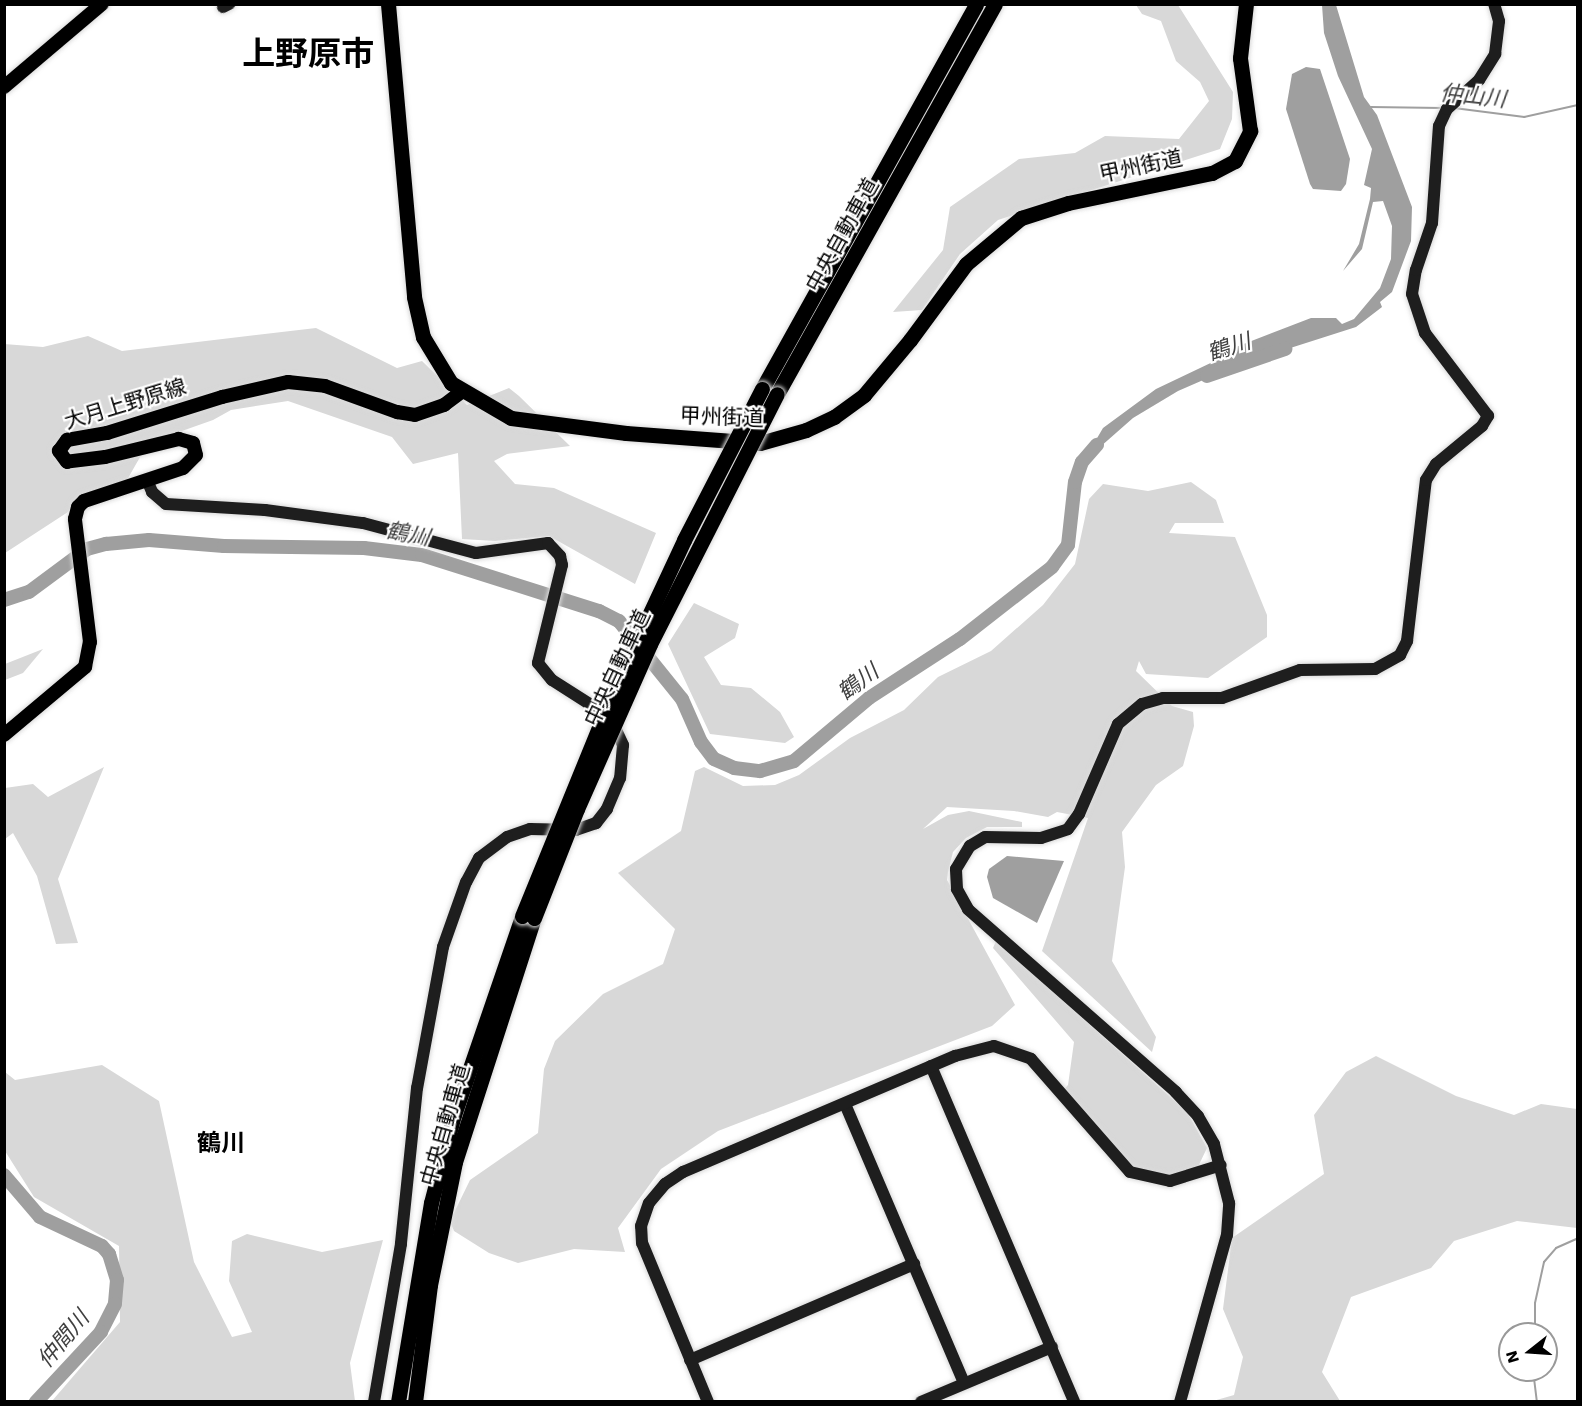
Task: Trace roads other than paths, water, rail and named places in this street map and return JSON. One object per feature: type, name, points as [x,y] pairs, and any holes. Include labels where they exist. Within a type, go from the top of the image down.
[{"type":"highway","name":"甲州街道","points":[[388,4],[418,317],[430,353],[461,392],[511,418],[713,441],[777,440],[834,417],[877,381],[966,264],[1008,226],[1043,210],[1212,173],[1235,161],[1250,131],[1240,58],[1246,4]]},
{"type":"highway","name":"中央自動車道","points":[[770,391],[976,4]]},
{"type":"highway","name":"中央自動車道","points":[[398,1401],[431,1203],[454,1115],[621,676],[684,540],[995,4]]},
{"type":"highway","name":"中央自動車道","points":[[415,1401],[430,1286],[455,1162],[528,917]]},
{"type":"main road","points":[[4,87],[102,4]]},
{"type":"main road","name":"大月上野原線","points":[[4,735],[85,667],[90,642],[75,519],[84,501],[147,480],[191,462],[196,455],[193,442],[178,439],[78,463],[60,457],[61,445],[67,440],[107,434],[222,397],[288,382],[325,386],[406,414],[435,410],[461,392]]},
{"type":"street","points":[[1180,1401],[1227,1234],[1229,1203],[1221,1165],[1210,1136],[1189,1105],[968,909],[957,889],[957,869],[970,846],[985,837],[1041,838],[1068,829],[1080,814],[1118,724],[1143,704],[1163,698],[1222,698],[1300,670],[1376,669],[1400,655],[1407,641],[1426,480],[1436,464],[1482,426],[1488,416],[1438,354],[1414,304],[1416,270],[1432,223],[1442,120],[1455,100],[1479,80],[1495,54],[1499,21],[1494,4]]},
{"type":"street","points":[[147,480],[152,492],[166,504],[265,510],[363,523],[469,552],[548,543],[560,556],[559,578],[538,652],[543,672],[610,717],[623,745],[622,768],[608,809],[596,823],[576,830],[530,829],[507,837],[479,858],[466,882],[443,947],[417,1088],[399,1253],[374,1401]]},
{"type":"street","points":[[708,1401],[644,1250],[641,1226],[649,1203],[675,1176],[932,1066],[982,1047],[1014,1050],[1040,1067],[1130,1172],[1170,1181],[1221,1165]]},
{"type":"street","points":[[932,1066],[1074,1401]]},
{"type":"street","points":[[845,1104],[964,1383]]},
{"type":"street","points":[[690,1360],[914,1264]]},
{"type":"street","points":[[921,1401],[1052,1347]]},
{"type":"waterway","name":"仲山川","points":[[1454,108],[1524,117],[1578,105]]},
{"type":"waterway","name":"仲山川","points":[[1370,107],[1442,108]]},
{"type":"waterway","name":"鶴川","points":[[1207,376],[1285,349]]},
{"type":"waterway","name":"鶴川","points":[[4,600],[29,592],[87,549],[106,544],[149,540],[224,546],[364,548],[422,555],[599,611],[619,621],[682,699],[701,742],[714,759],[734,768],[760,771],[794,761],[869,698],[960,639],[1052,567],[1068,545],[1075,482],[1082,462],[1097,445]]},
{"type":"waterway","name":"仲間川","points":[[4,1175],[40,1217],[102,1246],[109,1254],[117,1280],[115,1304],[101,1332],[36,1402]]},
{"type":"waterway","name":"仲山川","points":[[1535,1322],[1535,1303],[1544,1262],[1556,1248],[1578,1238]]},
{"type":"waterway","name":"仲山川","points":[[1534,1382],[1537,1402]]},
{"type":"district","name":"上野原市","points":[[308,54]]},
{"type":"district","name":"鶴川","points":[[221,1144]]}]
